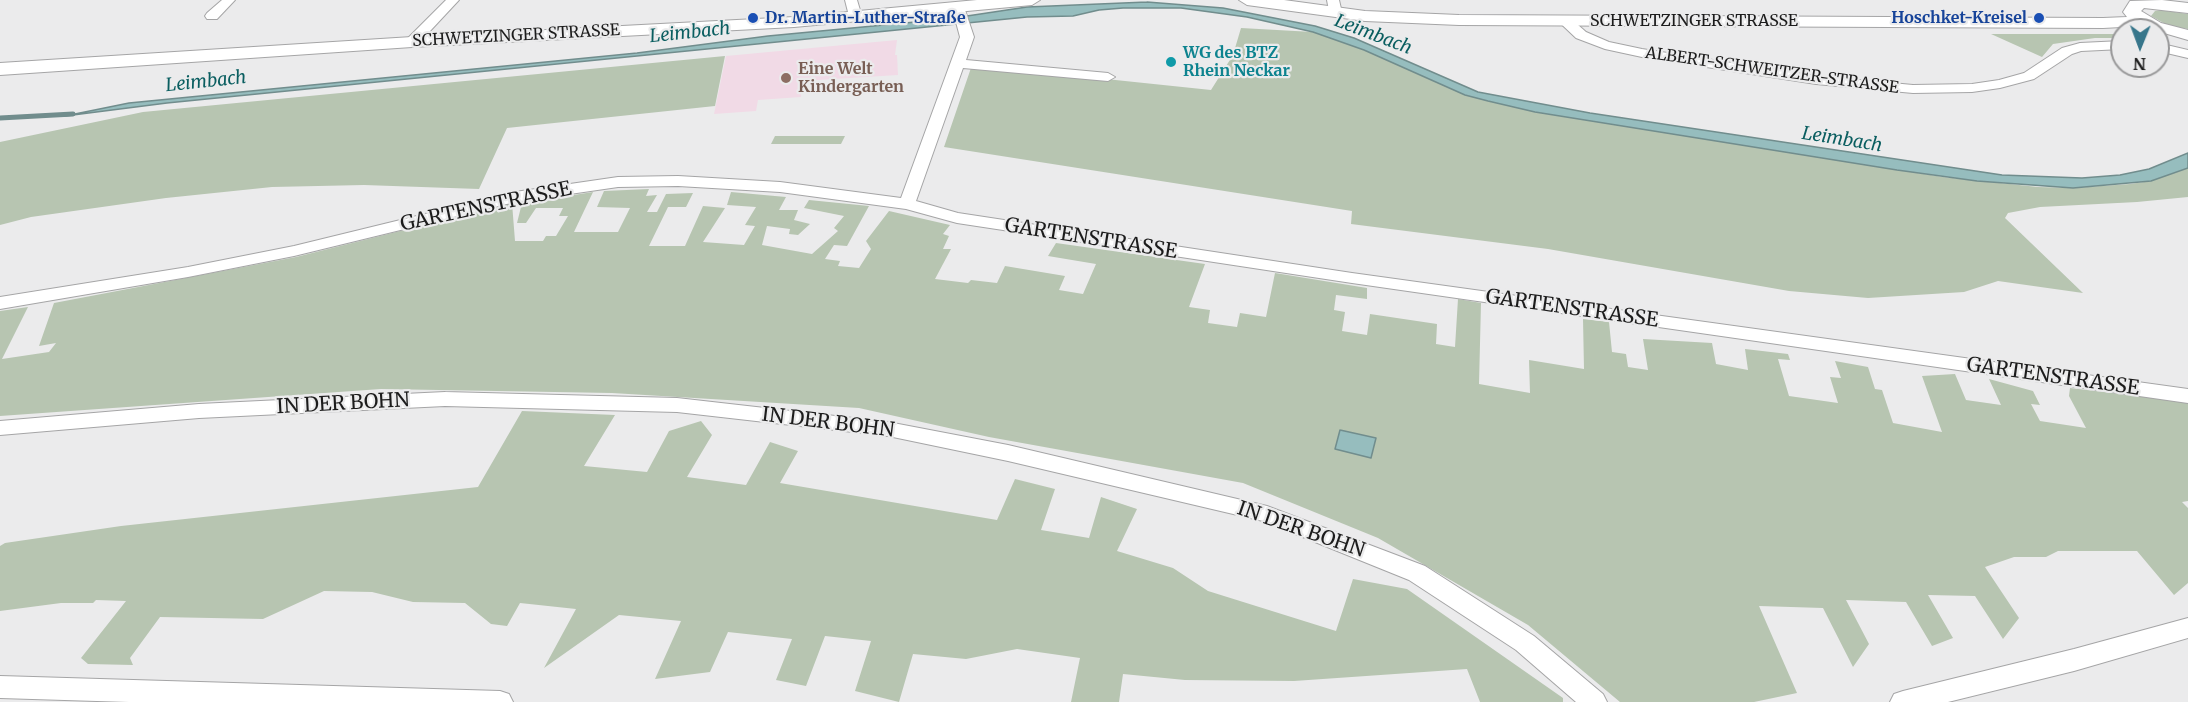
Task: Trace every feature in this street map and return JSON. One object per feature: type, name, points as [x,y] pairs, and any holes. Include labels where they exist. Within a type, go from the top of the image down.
[{"type":"street","points":[[212,16],[230,0]]},
{"type":"street","points":[[412,42],[453,0]]},
{"type":"street","name":"SCHWETZINGER STRASSE","points":[[0,69],[412,42],[853,8],[960,12],[1032,0]]},
{"type":"street","name":"SCHWETZINGER STRASSE","points":[[1247,0],[1334,7],[1396,18],[2110,23]]},
{"type":"street","points":[[2138,18],[2132,8],[2152,1],[2188,8]]},
{"type":"street","points":[[907,204],[967,37],[960,12]]},
{"type":"street","name":"ALBERT-SCHWEITZER-STRASSE","points":[[1564,20],[1581,35],[1605,45],[1642,53],[1816,80],[1913,89],[1972,88],[2000,84],[2028,76],[2067,51],[2080,47],[2110,46]]},
{"type":"street","points":[[2170,29],[2188,35]]},
{"type":"street","points":[[2170,50],[2188,54]]},
{"type":"street","points":[[958,63],[1108,77]]},
{"type":"street","name":"GARTENSTRASSE","points":[[0,303],[188,272],[294,251],[515,197],[618,182],[678,181],[780,187],[907,204],[957,218],[987,223],[1341,276],[2188,396]]},
{"type":"street","name":"IN DER BOHN","points":[[0,428],[199,411],[445,399],[676,405],[888,429],[1008,453],[1268,514],[1417,573],[1525,643],[1594,702]]},
{"type":"street","points":[[1903,702],[2074,660],[2188,628]]},
{"type":"street","points":[[0,687],[500,702]]},
{"type":"shaded area","name":"Eine Welt Kindergarten","points":[[897,40],[895,55],[897,55],[898,75],[802,81],[801,97],[758,100],[756,111],[714,114],[726,56]]},
{"type":"green space","points":[[2155,11],[2188,14],[2188,29],[2170,26],[2170,18],[2151,16]]},
{"type":"green space","points":[[1241,28],[1313,32],[1364,50],[1465,95],[1535,112],[1943,177],[2038,187],[2073,188],[2130,184],[2151,181],[2188,168],[2188,197],[2040,207],[2008,213],[2005,218],[2083,293],[1998,281],[1964,292],[1868,298],[1789,291],[1548,249],[1351,224],[1352,211],[944,147],[972,65],[1211,90],[1233,55]]},
{"type":"green space","points":[[1991,34],[2110,34],[2110,38],[2053,44],[2042,57]]},
{"type":"green space","points":[[725,56],[715,106],[507,128],[479,189],[364,185],[272,187],[166,198],[31,217],[0,225],[0,142],[143,112]]},
{"type":"green space","points":[[775,136],[845,136],[841,144],[771,144]]},
{"type":"green space","points":[[649,189],[646,196],[657,195],[647,212],[657,212],[666,194],[693,193],[686,207],[668,207],[649,246],[685,246],[703,206],[725,208],[703,242],[744,245],[755,226],[745,225],[756,207],[727,205],[731,192],[786,197],[779,210],[798,210],[794,220],[810,224],[798,235],[789,234],[790,229],[767,226],[762,245],[812,254],[838,231],[834,228],[844,216],[804,208],[809,200],[869,206],[847,246],[834,245],[825,259],[840,261],[838,266],[859,268],[871,249],[866,241],[889,211],[950,225],[943,234],[949,236],[943,249],[951,249],[935,279],[968,283],[971,280],[997,283],[1005,266],[1065,276],[1059,290],[1083,294],[1096,264],[1048,256],[1056,243],[1205,264],[1189,307],[1210,310],[1208,323],[1237,327],[1240,313],[1266,317],[1275,273],[1367,288],[1367,299],[1336,295],[1334,310],[1345,312],[1342,331],[1367,335],[1370,314],[1437,324],[1436,344],[1455,347],[1458,299],[1481,303],[1479,384],[1530,393],[1529,360],[1584,369],[1583,319],[1609,322],[1612,352],[1626,354],[1628,367],[1648,370],[1643,339],[1712,343],[1716,364],[1748,370],[1745,349],[1788,354],[1790,360],[1778,359],[1789,396],[1838,403],[1830,377],[1841,378],[1835,361],[1868,367],[1875,389],[1882,390],[1893,423],[1942,432],[1922,376],[1955,374],[1966,400],[2001,405],[1989,379],[2033,391],[2040,405],[2031,404],[2040,421],[2086,428],[2069,396],[2070,388],[2188,402],[2188,501],[2182,502],[2188,508],[2188,583],[2174,595],[2137,551],[2058,551],[2046,557],[2014,557],[1985,567],[2019,618],[2003,639],[1975,596],[1928,595],[1953,638],[1932,646],[1906,602],[1846,600],[1869,644],[1853,667],[1823,608],[1759,606],[1797,693],[1754,702],[1620,702],[1528,625],[1378,538],[1243,483],[989,437],[859,408],[612,393],[381,389],[0,416],[0,311],[28,307],[2,359],[49,352],[56,343],[39,346],[54,303],[296,257],[512,203],[515,241],[543,241],[546,236],[556,236],[568,216],[559,216],[563,208],[536,208],[526,223],[517,223],[522,203],[593,192],[574,232],[618,232],[630,208],[597,207],[604,191]]},
{"type":"green space","points":[[522,411],[615,415],[584,466],[647,472],[669,431],[701,421],[712,435],[687,477],[746,485],[770,442],[798,451],[780,483],[997,520],[1015,479],[1055,489],[1041,530],[1089,538],[1101,497],[1137,509],[1117,551],[1173,568],[1208,591],[1336,631],[1353,579],[1407,589],[1563,698],[1563,702],[1480,702],[1467,669],[1294,681],[1185,680],[1123,674],[1119,702],[1071,702],[1080,658],[1017,649],[966,659],[913,654],[899,702],[855,691],[871,641],[825,636],[806,686],[776,680],[792,639],[728,632],[710,672],[655,679],[681,621],[619,615],[544,668],[576,609],[520,603],[507,626],[491,624],[465,603],[413,602],[372,592],[324,591],[263,619],[160,617],[130,658],[133,665],[88,664],[81,658],[126,601],[96,600],[93,603],[61,603],[0,611],[0,546],[5,543],[121,526],[478,487]]},
{"type":"water","points":[[1147,2],[1223,8],[1315,26],[1354,38],[1478,92],[1590,113],[2002,175],[2082,178],[2120,175],[2149,169],[2188,153],[2188,168],[2151,181],[2073,188],[1977,181],[1897,170],[1535,112],[1465,95],[1364,50],[1313,32],[1247,17],[1181,8],[1099,10],[1073,16],[1027,17],[167,103],[65,116],[129,103],[637,53],[768,36],[947,19],[1027,7]]},
{"type":"water","points":[[1340,430],[1376,438],[1371,458],[1335,449]]},
{"type":"waterway","name":"Leimbach","points":[[0,118],[73,114]]},
{"type":"place","name":"Dr. Martin-Luther-Straße","points":[[753,18]]},
{"type":"place","name":"Hoschket-Kreisel","points":[[2039,18]]},
{"type":"place","name":"WG des BTZ Rhein Neckar","points":[[1171,62]]},
{"type":"place","name":"Eine Welt Kindergarten","points":[[786,78]]}]
